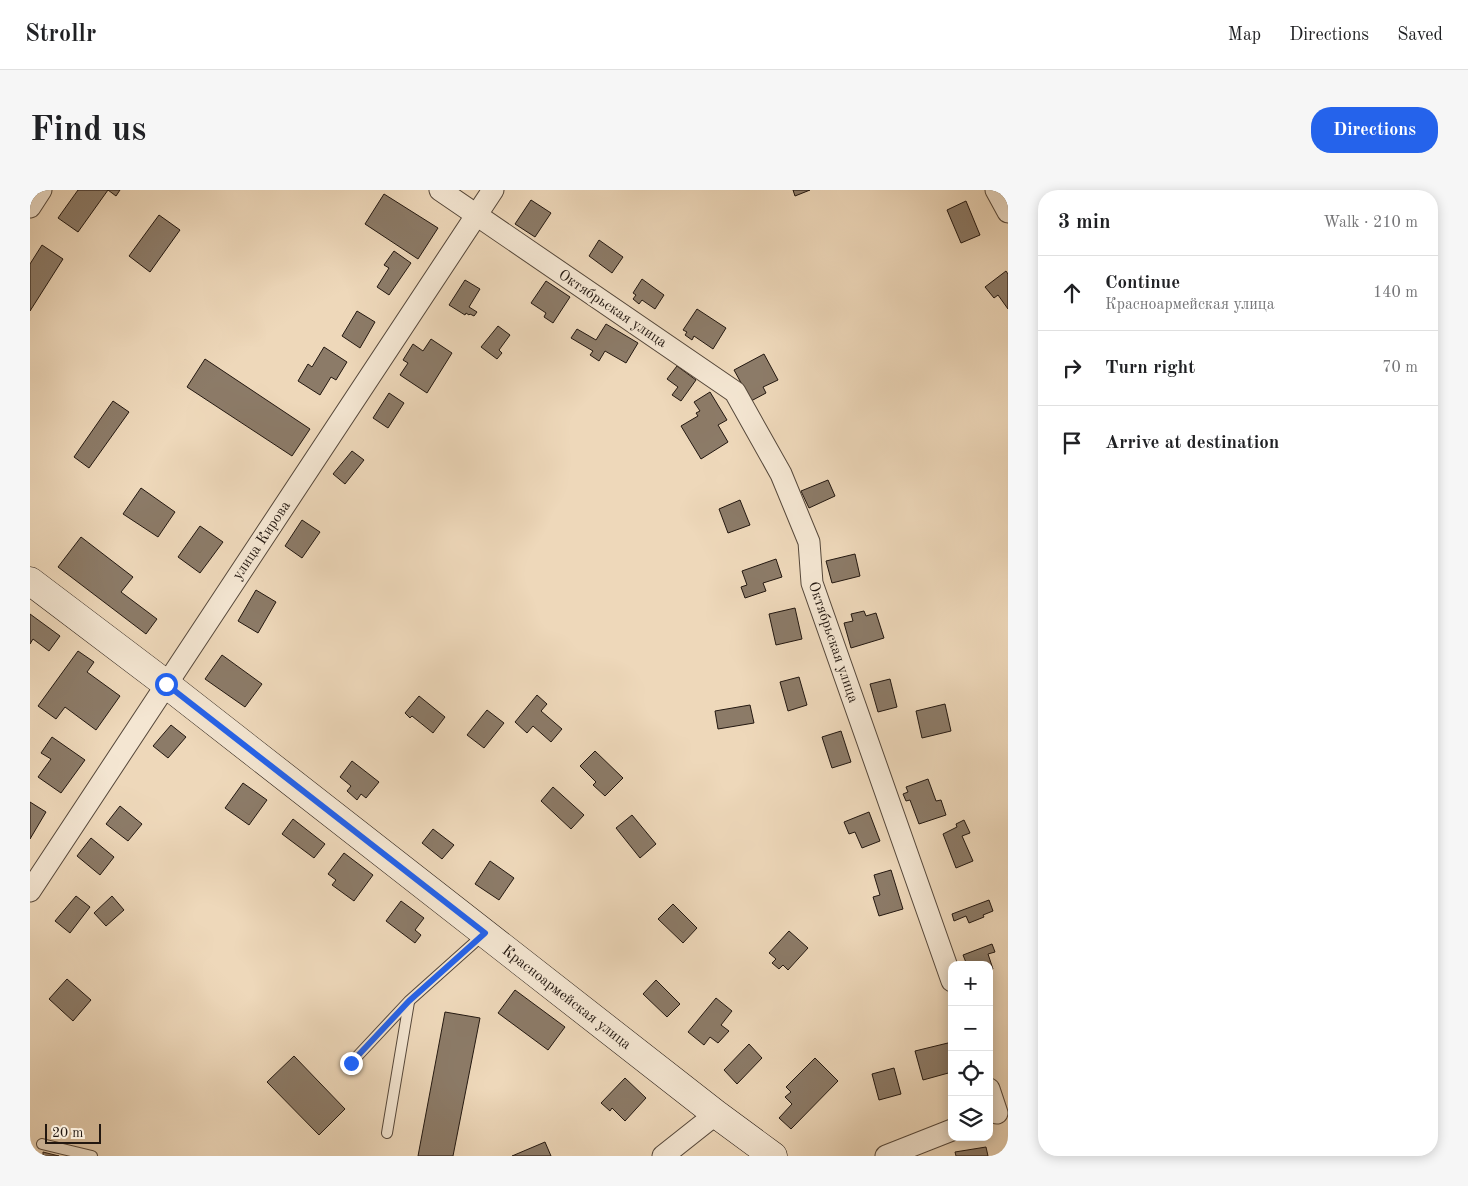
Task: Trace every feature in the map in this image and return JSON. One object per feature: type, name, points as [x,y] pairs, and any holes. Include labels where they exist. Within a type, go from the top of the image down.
[{"type":"main road","name":"Красноармейская улица","points":[[30,581],[166,684],[716,1114],[773,1156]]},
{"type":"street","points":[[30,207],[41,190]]},
{"type":"street","name":"Октябрьская улица","points":[[440,190],[735,392],[781,474],[809,542],[812,582],[948,970]]},
{"type":"street","name":"улица Кирова","points":[[30,891],[492,190]]},
{"type":"street","points":[[996,190],[1008,212]]},
{"type":"street","points":[[991,1096],[998,1113]]},
{"type":"street","points":[[663,1156],[716,1114]]},
{"type":"street","points":[[886,1156],[948,1132]]},
{"type":"lane","points":[[351,1063],[409,1001],[485,933]]},
{"type":"lane","points":[[387,1133],[409,1001]]},
{"type":"lane","points":[[42,1144],[92,1156]]},
{"type":"building","points":[[78,190],[108,190],[78,232],[58,218]]},
{"type":"building","points":[[108,190],[120,190],[116,196]]},
{"type":"building","points":[[793,190],[810,190],[795,196]]},
{"type":"building","points":[[384,194],[438,228],[418,259],[365,224]]},
{"type":"building","points":[[531,200],[551,213],[535,237],[515,224]]},
{"type":"building","points":[[966,201],[980,235],[961,243],[947,210]]},
{"type":"building","points":[[159,215],[180,230],[150,272],[129,256]]},
{"type":"building","points":[[599,240],[623,257],[612,273],[589,256]]},
{"type":"building","points":[[42,245],[63,259],[30,311],[30,264]]},
{"type":"building","points":[[394,251],[411,263],[389,295],[377,287],[389,268],[384,265]]},
{"type":"building","points":[[1006,271],[1008,274],[1008,309],[998,295],[994,298],[985,287]]},
{"type":"building","points":[[642,279],[664,295],[655,309],[642,300],[639,304],[633,299],[636,295],[633,293]]},
{"type":"building","points":[[465,280],[480,289],[469,307],[477,312],[474,316],[466,313],[465,315],[449,305]]},
{"type":"building","points":[[546,281],[570,297],[553,323],[544,317],[546,313],[531,303]]},
{"type":"building","points":[[697,309],[726,328],[713,349],[694,336],[692,340],[685,335],[687,332],[683,330]]},
{"type":"building","points":[[357,311],[375,322],[360,348],[342,336]]},
{"type":"building","points":[[606,324],[638,343],[626,363],[605,351],[599,361],[590,355],[593,351],[571,338],[577,329],[596,340]]},
{"type":"building","points":[[498,326],[510,335],[499,350],[502,353],[497,359],[481,347]]},
{"type":"building","points":[[431,339],[452,353],[427,393],[400,375],[408,363],[403,360],[413,344],[423,351]]},
{"type":"building","points":[[324,347],[347,362],[336,380],[331,377],[320,395],[298,381],[308,364],[312,367]]},
{"type":"building","points":[[764,354],[778,380],[763,387],[766,393],[751,401],[734,370]]},
{"type":"building","points":[[205,359],[310,429],[292,456],[187,387]]},
{"type":"building","points":[[677,366],[696,380],[681,401],[672,395],[678,387],[667,379]]},
{"type":"building","points":[[710,392],[727,420],[718,425],[728,442],[701,459],[681,426],[698,416],[696,413],[700,411],[694,402]]},
{"type":"building","points":[[389,393],[404,403],[388,428],[373,418]]},
{"type":"building","points":[[113,401],[129,412],[89,468],[74,457]]},
{"type":"building","points":[[352,451],[364,460],[345,484],[333,474]]},
{"type":"building","points":[[828,480],[835,496],[809,508],[801,491]]},
{"type":"building","points":[[141,488],[175,512],[158,537],[123,514]]},
{"type":"building","points":[[740,500],[750,525],[728,533],[719,509]]},
{"type":"building","points":[[302,520],[320,532],[302,558],[285,546]]},
{"type":"building","points":[[200,526],[223,542],[200,573],[178,557]]},
{"type":"building","points":[[81,537],[133,577],[121,592],[157,619],[146,634],[58,567]]},
{"type":"building","points":[[855,554],[860,576],[832,583],[826,561]]},
{"type":"building","points":[[776,559],[782,577],[763,583],[766,591],[745,598],[741,587],[747,585],[742,571]]},
{"type":"building","points":[[256,590],[276,602],[258,633],[238,621]]},
{"type":"building","points":[[795,608],[802,639],[776,645],[769,614]]},
{"type":"building","points":[[864,611],[866,616],[876,613],[884,638],[851,648],[844,623],[853,621],[851,614]]},
{"type":"building","points":[[30,614],[60,636],[49,651],[33,639],[30,644]]},
{"type":"building","points":[[78,651],[94,662],[87,672],[120,696],[96,730],[65,707],[56,719],[38,706]]},
{"type":"building","points":[[222,655],[262,684],[245,707],[205,679]]},
{"type":"building","points":[[799,677],[807,705],[788,711],[780,682]]},
{"type":"building","points":[[890,679],[897,707],[878,712],[870,684]]},
{"type":"building","points":[[537,695],[547,704],[541,711],[562,729],[551,742],[533,726],[527,733],[515,722]]},
{"type":"building","points":[[419,696],[445,717],[433,733],[412,716],[410,718],[405,713]]},
{"type":"building","points":[[945,704],[951,731],[922,738],[916,711]]},
{"type":"building","points":[[750,705],[754,723],[718,729],[715,711]]},
{"type":"building","points":[[487,710],[504,723],[484,748],[467,735]]},
{"type":"building","points":[[171,725],[186,737],[168,758],[153,746]]},
{"type":"building","points":[[841,731],[851,762],[832,768],[822,737]]},
{"type":"building","points":[[52,737],[85,760],[61,793],[38,777],[51,759],[41,753]]},
{"type":"building","points":[[595,751],[623,778],[605,796],[593,785],[596,782],[580,766]]},
{"type":"building","points":[[352,761],[379,782],[366,798],[361,794],[357,800],[347,791],[351,786],[340,777]]},
{"type":"building","points":[[928,779],[936,801],[941,800],[946,815],[919,824],[910,800],[906,801],[903,794],[908,792],[906,787]]},
{"type":"building","points":[[243,783],[267,800],[249,825],[225,808]]},
{"type":"building","points":[[553,787],[584,815],[571,829],[541,801]]},
{"type":"building","points":[[30,802],[46,812],[30,839]]},
{"type":"building","points":[[120,806],[142,824],[128,841],[106,824]]},
{"type":"building","points":[[869,812],[880,841],[862,848],[855,832],[849,834],[844,822]]},
{"type":"building","points":[[632,815],[656,844],[640,858],[616,828]]},
{"type":"building","points":[[293,819],[325,844],[314,858],[282,834]]},
{"type":"building","points":[[964,820],[970,833],[962,836],[973,861],[956,868],[943,834],[957,827],[956,824]]},
{"type":"building","points":[[433,829],[454,845],[442,859],[422,843]]},
{"type":"building","points":[[91,838],[114,857],[100,875],[77,856]]},
{"type":"building","points":[[344,853],[373,875],[354,901],[332,885],[336,880],[328,874]]},
{"type":"building","points":[[490,861],[514,878],[499,900],[475,884]]},
{"type":"building","points":[[891,870],[903,909],[879,916],[873,897],[880,895],[874,875]]},
{"type":"building","points":[[76,896],[90,907],[70,933],[55,921]]},
{"type":"building","points":[[112,896],[124,910],[106,926],[94,913]]},
{"type":"building","points":[[989,900],[993,911],[983,915],[984,917],[969,923],[966,916],[954,921],[952,914]]},
{"type":"building","points":[[401,901],[424,918],[415,930],[421,935],[415,943],[386,921]]},
{"type":"building","points":[[673,904],[697,928],[683,943],[658,919]]},
{"type":"building","points":[[789,931],[808,948],[788,970],[783,965],[779,969],[772,963],[776,959],[769,953]]},
{"type":"building","points":[[992,944],[995,952],[988,954],[990,961],[965,961],[963,955]]},
{"type":"building","points":[[67,979],[91,1000],[73,1021],[49,999]]},
{"type":"building","points":[[656,980],[680,1004],[667,1017],[643,994]]},
{"type":"building","points":[[515,990],[565,1027],[548,1050],[498,1013]]},
{"type":"building","points":[[716,998],[732,1011],[721,1025],[729,1031],[718,1043],[710,1037],[704,1045],[688,1032]]},
{"type":"building","points":[[445,1012],[480,1018],[453,1156],[418,1156]]},
{"type":"building","points":[[948,1043],[948,1073],[923,1080],[915,1051]]},
{"type":"building","points":[[749,1044],[762,1058],[737,1084],[724,1070]]},
{"type":"building","points":[[294,1056],[345,1109],[319,1135],[267,1082]]},
{"type":"building","points":[[815,1058],[838,1081],[791,1129],[779,1118],[792,1104],[785,1097],[791,1092],[786,1087]]},
{"type":"building","points":[[894,1068],[901,1094],[879,1100],[872,1074]]},
{"type":"building","points":[[625,1078],[646,1098],[625,1121],[612,1108],[610,1111],[601,1103]]},
{"type":"building","points":[[545,1142],[551,1156],[512,1156]]},
{"type":"building","points":[[986,1147],[988,1156],[956,1156],[955,1152]]},
{"type":"building","points":[[43,1152],[59,1156],[43,1156]]},
{"type":"route","points":[[166,684],[485,933],[409,1001],[351,1063]]}]
